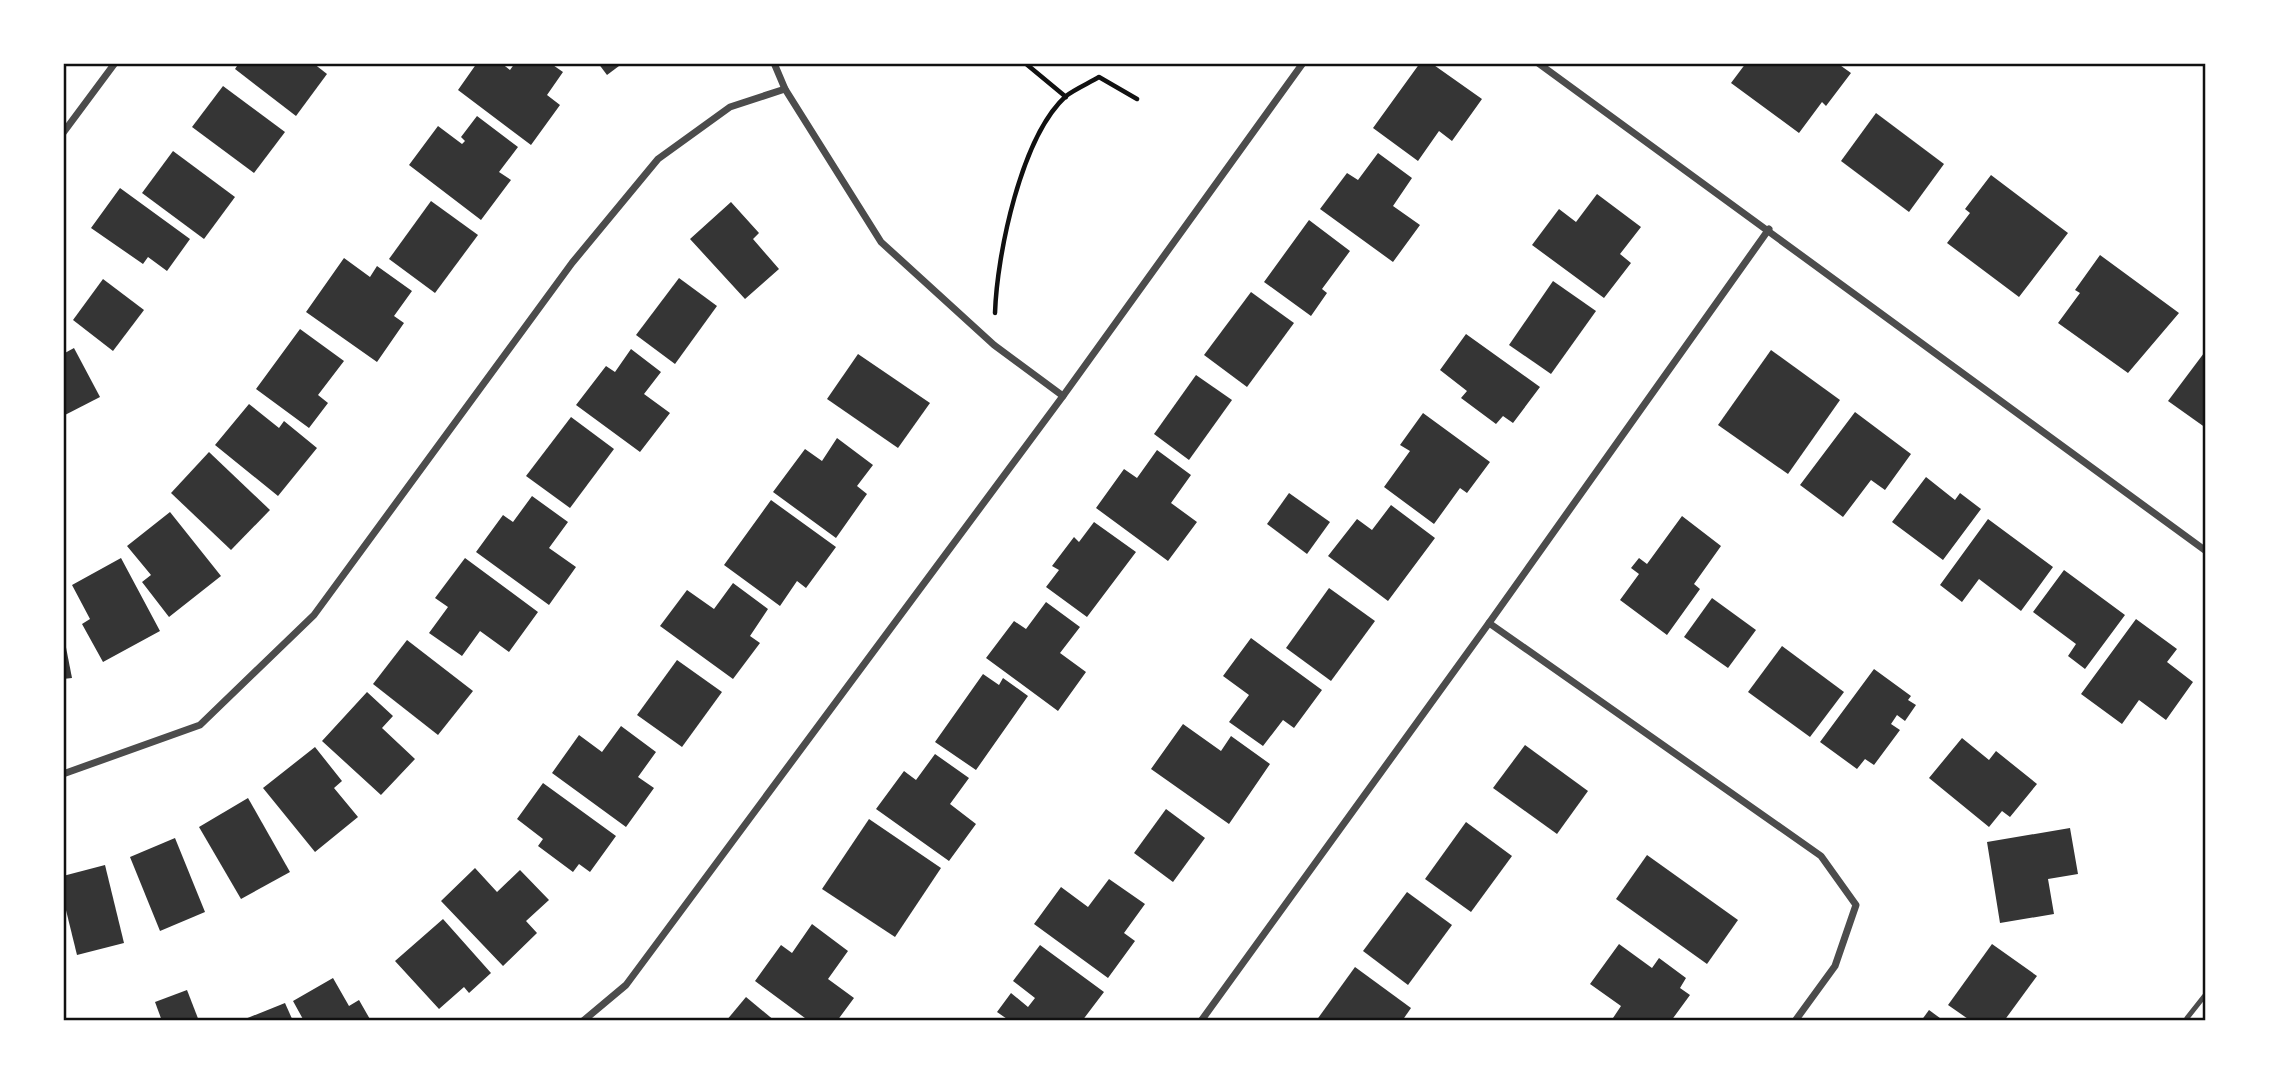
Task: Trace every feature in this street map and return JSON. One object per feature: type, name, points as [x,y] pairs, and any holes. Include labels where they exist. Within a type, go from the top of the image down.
[{"type":"street","points":[[63,133],[115,63]]},
{"type":"street","points":[[774,63],[785,89],[881,242],[994,345],[1063,396]]},
{"type":"street","points":[[583,1021],[626,985],[1063,396],[1303,63]]},
{"type":"street","points":[[1538,63],[1769,229],[2206,551]]},
{"type":"street","points":[[63,774],[200,725],[314,615],[572,263],[658,159],[730,107],[785,89]]},
{"type":"street","points":[[1201,1021],[1769,229]]},
{"type":"street","points":[[1489,623],[1821,856],[1856,905],[1835,966],[1795,1021]]},
{"type":"lane","points":[[2188,1018],[2206,993]]},
{"type":"path","points":[[1025,63],[1066,97]]},
{"type":"path","points":[[994,345],[995,291],[1012,206],[1031,148],[1066,97],[1099,77],[1137,99]]},
{"type":"building","points":[[239,63],[313,63],[327,74],[296,116],[235,69]]},
{"type":"building","points":[[477,63],[501,63],[510,70],[515,63],[550,63],[563,72],[547,95],[560,105],[531,145],[458,90]]},
{"type":"building","points":[[598,63],[623,63],[607,75]]},
{"type":"building","points":[[1420,63],[1431,63],[1482,99],[1452,141],[1439,131],[1418,161],[1373,128]]},
{"type":"building","points":[[1746,63],[1837,63],[1851,73],[1826,106],[1822,102],[1799,133],[1731,83]]},
{"type":"building","points":[[223,86],[285,132],[254,173],[192,127]]},
{"type":"building","points":[[1876,113],[1944,164],[1909,212],[1841,161]]},
{"type":"building","points":[[477,116],[518,147],[499,172],[511,180],[481,220],[409,165],[438,126],[462,144],[465,141],[461,137]]},
{"type":"building","points":[[173,151],[235,197],[204,239],[142,193]]},
{"type":"building","points":[[1378,153],[1412,178],[1393,206],[1420,225],[1393,262],[1320,209],[1347,173],[1358,180]]},
{"type":"building","points":[[1991,175],[2068,233],[2019,297],[1947,243],[1970,213],[1965,209]]},
{"type":"building","points":[[120,188],[190,239],[167,271],[148,257],[143,264],[91,228]]},
{"type":"building","points":[[1597,194],[1641,227],[1620,254],[1631,263],[1604,298],[1532,245],[1559,209],[1576,222]]},
{"type":"building","points":[[431,201],[478,235],[435,293],[389,259]]},
{"type":"building","points":[[731,202],[759,233],[753,239],[779,269],[745,299],[690,239]]},
{"type":"building","points":[[1309,220],[1350,251],[1322,289],[1327,293],[1311,316],[1264,282]]},
{"type":"building","points":[[2100,255],[2179,313],[2128,373],[2058,323],[2080,293],[2075,290]]},
{"type":"building","points":[[344,258],[370,277],[377,266],[412,291],[394,316],[404,323],[377,362],[306,312]]},
{"type":"building","points":[[679,278],[717,306],[675,364],[636,335]]},
{"type":"building","points":[[103,279],[144,310],[113,351],[73,320]]},
{"type":"building","points":[[1553,281],[1596,311],[1551,374],[1509,345]]},
{"type":"building","points":[[1251,292],[1294,323],[1247,387],[1204,355]]},
{"type":"building","points":[[300,329],[344,361],[318,395],[328,403],[309,428],[256,389]]},
{"type":"building","points":[[1466,334],[1540,387],[1513,423],[1503,416],[1496,424],[1461,398],[1467,391],[1440,370]]},
{"type":"building","points":[[74,348],[100,397],[63,416],[63,354]]},
{"type":"building","points":[[631,349],[661,372],[644,394],[670,413],[640,452],[576,405],[606,366],[615,372]]},
{"type":"building","points":[[1771,350],[1840,400],[1788,474],[1718,425]]},
{"type":"building","points":[[2204,353],[2206,354],[2206,428],[2168,401]]},
{"type":"building","points":[[858,354],[930,403],[898,448],[827,399]]},
{"type":"building","points":[[1196,375],[1232,400],[1189,460],[1154,434]]},
{"type":"building","points":[[249,404],[279,428],[284,421],[317,448],[278,496],[215,445]]},
{"type":"building","points":[[1855,412],[1911,454],[1885,490],[1871,480],[1843,517],[1800,485]]},
{"type":"building","points":[[1423,413],[1490,462],[1467,493],[1460,488],[1434,524],[1384,487],[1410,451],[1400,445]]},
{"type":"building","points":[[571,417],[614,449],[570,508],[526,476]]},
{"type":"building","points":[[837,438],[873,465],[857,486],[867,494],[836,538],[773,492],[805,449],[822,461]]},
{"type":"building","points":[[1157,450],[1191,475],[1171,503],[1197,522],[1168,561],[1096,508],[1124,469],[1137,478]]},
{"type":"building","points":[[209,452],[270,510],[231,550],[171,493]]},
{"type":"building","points":[[1926,477],[1955,500],[1960,493],[1981,509],[1943,560],[1892,522]]},
{"type":"building","points":[[1289,493],[1330,522],[1307,554],[1267,524]]},
{"type":"building","points":[[532,496],[568,522],[549,548],[576,567],[549,605],[476,552],[503,515],[513,522]]},
{"type":"building","points":[[771,500],[836,547],[806,588],[797,581],[780,606],[724,565]]},
{"type":"building","points":[[1391,505],[1435,538],[1388,601],[1328,556],[1357,519],[1372,530]]},
{"type":"building","points":[[170,512],[221,576],[169,617],[142,582],[151,575],[127,546]]},
{"type":"building","points":[[1682,516],[1721,546],[1694,584],[1700,589],[1667,635],[1620,600],[1639,574],[1631,568],[1639,558],[1647,564]]},
{"type":"building","points":[[1988,519],[2053,567],[2021,611],[1979,579],[1962,602],[1940,585]]},
{"type":"building","points":[[1094,522],[1136,552],[1087,617],[1046,587],[1059,570],[1052,566],[1074,537],[1079,542]]},
{"type":"building","points":[[121,558],[160,631],[103,662],[82,624],[90,619],[72,585]]},
{"type":"building","points":[[465,558],[538,612],[509,652],[480,631],[462,656],[429,633],[448,607],[435,598]]},
{"type":"building","points":[[2064,570],[2125,615],[2085,669],[2068,656],[2076,644],[2033,612]]},
{"type":"building","points":[[733,583],[768,609],[750,636],[760,643],[733,679],[660,626],[687,590],[714,609]]},
{"type":"building","points":[[1329,588],[1375,621],[1331,681],[1286,648]]},
{"type":"building","points":[[1712,598],[1756,630],[1728,668],[1684,637]]},
{"type":"building","points":[[1046,602],[1080,627],[1060,653],[1086,672],[1058,711],[986,658],[1014,621],[1026,629]]},
{"type":"building","points":[[2136,619],[2177,649],[2167,662],[2193,682],[2166,720],[2139,700],[2122,724],[2081,694]]},
{"type":"building","points":[[63,632],[72,678],[63,679]]},
{"type":"building","points":[[1251,638],[1322,690],[1294,728],[1283,720],[1263,746],[1229,722],[1249,695],[1223,676]]},
{"type":"building","points":[[407,640],[473,691],[438,735],[373,684]]},
{"type":"building","points":[[1782,646],[1844,692],[1810,737],[1748,692]]},
{"type":"building","points":[[677,660],[722,692],[682,747],[637,715]]},
{"type":"building","points":[[1874,669],[1911,696],[1908,700],[1916,705],[1905,721],[1897,715],[1891,724],[1900,730],[1874,765],[1865,759],[1857,769],[1820,742]]},
{"type":"building","points":[[983,674],[999,685],[1003,678],[1028,696],[976,770],[935,742]]},
{"type":"building","points":[[367,692],[393,716],[382,728],[415,759],[381,795],[322,741]]},
{"type":"building","points":[[1183,724],[1221,751],[1231,736],[1270,764],[1229,824],[1151,769]]},
{"type":"building","points":[[621,726],[656,752],[638,777],[654,788],[626,827],[552,773],[579,735],[602,752]]},
{"type":"building","points":[[1962,738],[1989,760],[1996,751],[2037,784],[2010,817],[2002,811],[1989,827],[1929,778]]},
{"type":"building","points":[[1525,745],[1588,791],[1557,834],[1493,788]]},
{"type":"building","points":[[315,747],[342,781],[334,788],[358,817],[315,852],[263,788]]},
{"type":"building","points":[[935,754],[969,778],[950,804],[976,824],[949,861],[876,809],[904,771],[916,780]]},
{"type":"building","points":[[543,783],[616,836],[590,872],[579,864],[573,872],[538,846],[543,839],[517,819]]},
{"type":"building","points":[[248,798],[290,872],[241,899],[199,827]]},
{"type":"building","points":[[1166,809],[1205,838],[1173,882],[1134,853]]},
{"type":"building","points":[[869,819],[941,868],[895,937],[822,889]]},
{"type":"building","points":[[1466,822],[1512,856],[1471,912],[1425,879]]},
{"type":"building","points":[[2070,828],[2078,874],[2048,879],[2054,914],[2000,923],[1987,842]]},
{"type":"building","points":[[175,838],[205,912],[160,931],[130,857]]},
{"type":"building","points":[[1647,855],[1738,920],[1707,964],[1616,899]]},
{"type":"building","points":[[105,865],[124,943],[77,955],[63,898],[63,876]]},
{"type":"building","points":[[475,868],[497,892],[520,870],[549,900],[526,921],[537,933],[503,966],[441,901]]},
{"type":"building","points":[[1109,879],[1145,904],[1124,933],[1135,941],[1108,978],[1034,924],[1061,887],[1088,907]]},
{"type":"building","points":[[1407,892],[1452,925],[1408,985],[1363,951]]},
{"type":"building","points":[[443,919],[491,973],[469,993],[464,987],[439,1009],[395,961]]},
{"type":"building","points":[[812,924],[848,951],[828,979],[854,998],[837,1021],[809,1021],[755,981],[781,945],[792,953]]},
{"type":"building","points":[[1619,944],[1652,968],[1659,958],[1686,978],[1680,988],[1690,995],[1671,1021],[1611,1021],[1621,1006],[1590,984]]},
{"type":"building","points":[[1992,944],[2037,976],[2004,1021],[1971,1021],[1948,1005]]},
{"type":"building","points":[[1040,945],[1104,992],[1082,1021],[1010,1021],[997,1012],[1011,993],[1028,1007],[1035,998],[1013,981]]},
{"type":"building","points":[[1355,967],[1411,1008],[1402,1021],[1316,1021]]},
{"type":"building","points":[[333,978],[349,1006],[359,1000],[371,1021],[304,1021],[293,1001]]},
{"type":"building","points":[[187,990],[199,1021],[162,1021],[155,1002]]},
{"type":"building","points":[[746,997],[775,1021],[726,1021]]},
{"type":"building","points":[[285,1003],[293,1021],[240,1021]]},
{"type":"building","points":[[1929,1010],[1944,1021],[1921,1021]]}]
